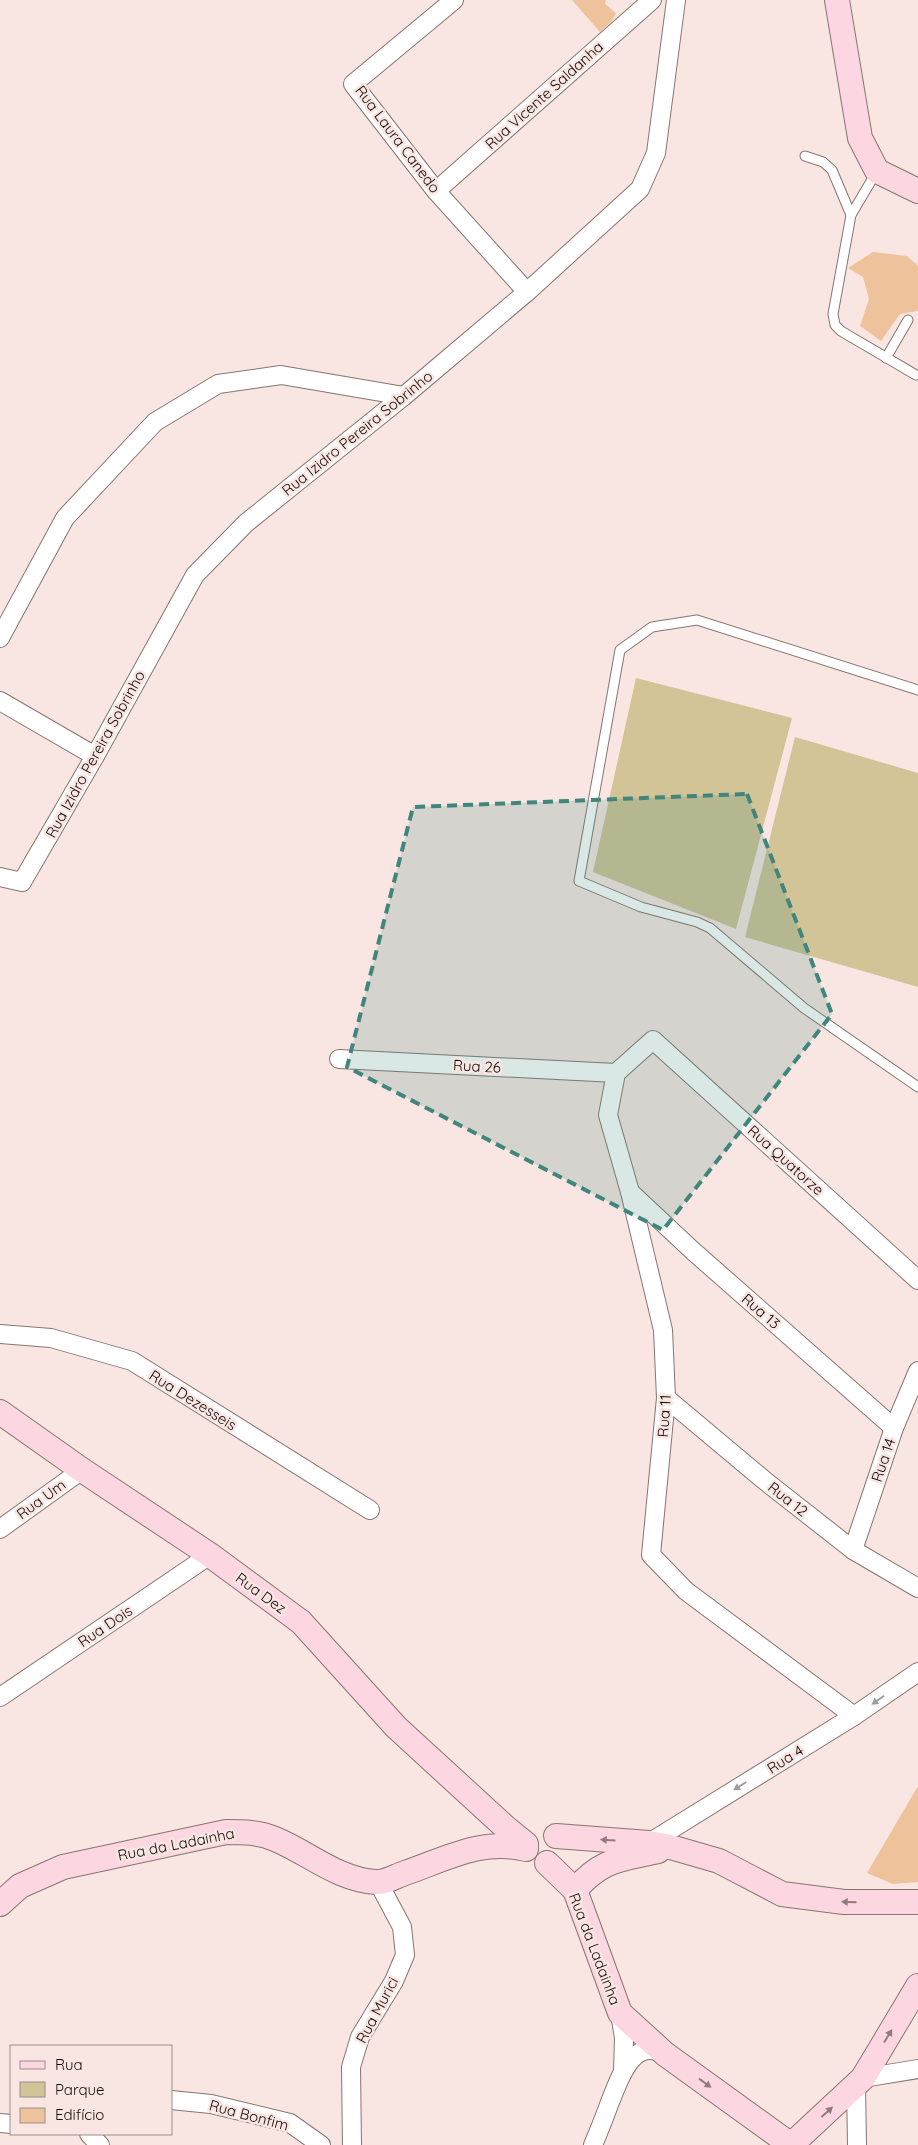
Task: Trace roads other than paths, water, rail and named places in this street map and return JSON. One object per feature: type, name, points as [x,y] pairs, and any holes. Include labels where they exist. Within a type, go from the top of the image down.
[{"type":"street","name":"Rua Laura Canedo","points":[[454,0],[353,84],[436,191],[527,292]]},
{"type":"street","name":"Rua Vicente Saldanha","points":[[436,191],[652,0]]},
{"type":"street","name":"Rua Izidro Pereira Sobrinho","points":[[0,877],[22,882],[95,756],[195,575],[246,523],[404,396],[527,292],[640,189],[656,153],[676,0]]},
{"type":"street","points":[[837,0],[860,138],[877,171],[918,191]]},
{"type":"street","points":[[0,638],[65,518],[155,422],[218,384],[280,375],[404,396]]},
{"type":"street","points":[[0,701],[95,756]]},
{"type":"street","name":"Rua Quatorze","points":[[616,1073],[653,1040],[918,1280]]},
{"type":"street","name":"Rua 26","points":[[339,1059],[616,1073]]},
{"type":"street","name":"Rua 11","points":[[616,1073],[608,1115],[630,1192],[663,1330],[666,1398],[650,1555],[686,1591],[854,1716]]},
{"type":"street","name":"Rua 13","points":[[630,1192],[894,1428]]},
{"type":"street","name":"Rua Dezesseis","points":[[0,1334],[51,1338],[132,1361],[370,1510]]},
{"type":"street","name":"Rua 14","points":[[853,1550],[894,1428],[918,1371]]},
{"type":"street","name":"Rua 12","points":[[666,1398],[764,1480],[853,1550],[918,1588]]},
{"type":"street","name":"Rua Dez","points":[[0,1412],[82,1470],[210,1555],[301,1622],[396,1727],[489,1813],[538,1848]]},
{"type":"street","name":"Rua Um","points":[[0,1529],[82,1470]]},
{"type":"street","name":"Rua Dois","points":[[0,1697],[210,1555]]},
{"type":"street","name":"Rua 4","points":[[649,1843],[854,1716],[918,1672]]},
{"type":"street","name":"Rua da Ladainha","points":[[0,1904],[20,1886],[63,1867],[226,1832],[250,1832],[274,1838],[352,1879],[378,1882],[468,1850],[491,1845],[538,1848],[575,1890],[620,2013],[666,2054],[791,2145]]},
{"type":"street","points":[[538,1848],[649,1843],[719,1861],[782,1894],[844,1902],[908,1902],[918,1917]]},
{"type":"street","points":[[575,1890],[588,1874],[613,1861],[674,1848]]},
{"type":"street","name":"Rua Murici","points":[[352,2145],[351,2067],[360,2037],[394,1981],[406,1955],[402,1926],[378,1882]]},
{"type":"street","points":[[791,2145],[860,2082],[918,1986]]},
{"type":"street","points":[[593,2145],[622,2071],[624,2038],[620,2013]]},
{"type":"street","points":[[622,2071],[632,2059],[643,2052],[656,2050],[666,2054]]},
{"type":"street","points":[[860,2082],[918,2069]]},
{"type":"street","points":[[857,2145],[860,2082]]},
{"type":"street","name":"Rua Bonfim","points":[[172,2100],[211,2104],[290,2123],[321,2145]]},
{"type":"street","points":[[90,2135],[100,2145]]},
{"type":"lane","points":[[805,156],[824,162],[832,170],[851,215]]},
{"type":"lane","points":[[877,171],[851,215],[833,314],[835,325],[841,331],[916,375]]},
{"type":"lane","points":[[886,358],[908,320]]},
{"type":"lane","points":[[918,690],[697,620],[652,627],[620,650],[579,881],[640,907],[697,922],[710,928],[804,1008],[918,1088]]}]
